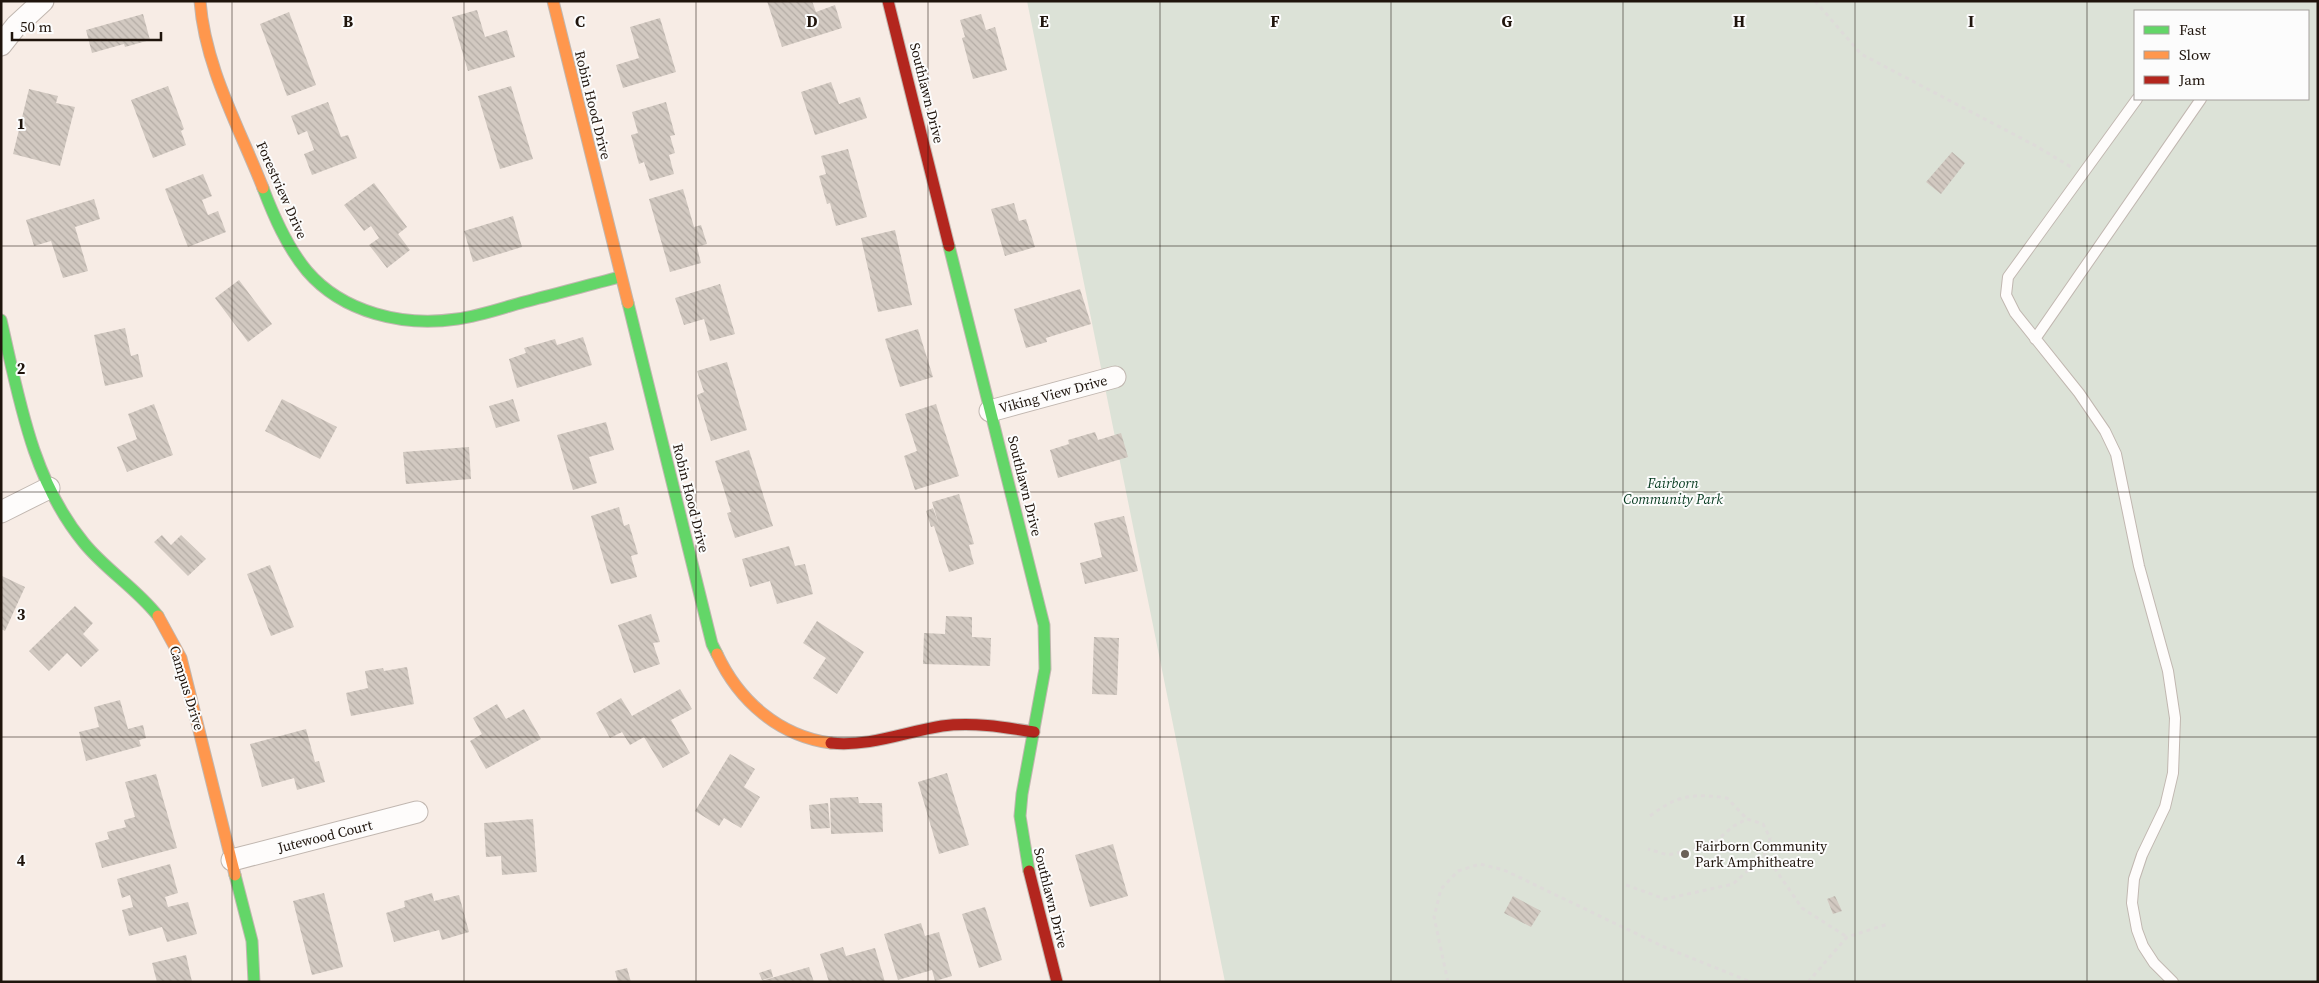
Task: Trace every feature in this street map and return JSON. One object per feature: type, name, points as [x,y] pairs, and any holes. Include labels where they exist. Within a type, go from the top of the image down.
[{"type":"street","points":[[1,45],[16,26],[43,1]]},
{"type":"street","name":"Forestview Drive","points":[[200,1],[200,20],[210,58],[284,237],[304,267],[330,291],[352,306],[378,316],[404,322],[431,323],[458,319],[620,277]]},
{"type":"street","name":"Robin Hood Drive","points":[[553,1],[712,644],[719,661],[735,688],[762,716],[784,729],[808,738],[833,743],[869,742],[921,729],[954,725],[976,724],[1034,732]]},
{"type":"street","name":"Southlawn Drive","points":[[888,1],[1044,625],[1045,669],[1022,794],[1021,834],[1057,982]]},
{"type":"street","name":"Campus Drive","points":[[1,320],[28,433],[37,462],[49,488],[66,518],[84,542],[104,564],[148,605],[174,642],[186,676],[252,941],[254,982]]},
{"type":"street","name":"Viking View Drive","points":[[990,411],[1115,377]]},
{"type":"street","points":[[1,512],[49,488]]},
{"type":"street","name":"Jutewood Court","points":[[232,860],[417,812]]},
{"type":"lane","points":[[2136,100],[2008,277],[2006,295],[2015,313],[2079,393],[2105,431],[2116,454],[2139,566],[2168,671],[2175,718],[2174,773],[2165,807],[2142,855],[2134,879],[2132,903],[2142,946],[2154,963],[2173,982]]},
{"type":"lane","points":[[2035,339],[2200,100]]},
{"type":"path","points":[[1815,1],[1861,54],[2036,146],[2083,174]]},
{"type":"path","points":[[1626,885],[1665,899],[1733,884],[1762,858],[1769,846],[1769,833],[1763,824],[1747,819],[1728,798],[1698,796],[1667,802],[1650,816]]},
{"type":"path","points":[[1648,849],[1668,855],[1712,845],[1732,827],[1747,819]]},
{"type":"path","points":[[1762,858],[1773,866],[1802,908],[1847,937]]},
{"type":"path","points":[[1448,982],[1434,917],[1441,888],[1458,871],[1480,864],[1504,870],[1662,946],[1751,982]]},
{"type":"path","points":[[1808,982],[1847,937],[1888,924]]},
{"type":"green space","name":"Fairborn Community Park","points":[[1027,1],[2318,1],[2318,982],[1225,982]]},
{"type":"building","points":[[767,1],[812,1],[816,12],[835,5],[842,28],[782,47]]},
{"type":"building","points":[[477,10],[485,37],[507,30],[515,57],[468,71],[452,17]]},
{"type":"building","points":[[289,12],[316,85],[287,96],[260,24]]},
{"type":"building","points":[[143,14],[150,40],[125,47],[124,44],[92,53],[86,30]]},
{"type":"building","points":[[981,14],[986,30],[995,27],[1007,70],[973,79],[962,38],[965,37],[960,20]]},
{"type":"building","points":[[660,18],[676,72],[623,88],[616,65],[639,58],[630,27]]},
{"type":"building","points":[[831,82],[839,104],[860,97],[867,118],[815,135],[801,92]]},
{"type":"building","points":[[168,86],[184,129],[181,131],[186,145],[153,158],[131,100]]},
{"type":"building","points":[[511,86],[533,159],[500,169],[478,96]]},
{"type":"building","points":[[29,89],[58,96],[56,103],[75,107],[60,166],[13,154]]},
{"type":"building","points":[[328,102],[341,137],[348,135],[357,158],[312,175],[304,154],[314,150],[307,131],[298,135],[291,116]]},
{"type":"building","points":[[666,102],[675,135],[670,136],[675,153],[669,155],[674,174],[650,181],[644,162],[639,164],[631,135],[638,133],[632,112]]},
{"type":"building","points":[[848,149],[867,217],[836,226],[830,203],[827,204],[819,176],[826,174],[821,156]]},
{"type":"building","points":[[1952,152],[1965,163],[1941,194],[1926,182]]},
{"type":"building","points":[[203,174],[212,196],[202,200],[208,215],[218,211],[226,232],[188,247],[165,189]]},
{"type":"building","points":[[374,183],[407,227],[398,234],[410,250],[387,268],[369,245],[379,238],[371,226],[364,231],[344,205]]},
{"type":"building","points":[[683,189],[694,227],[701,225],[707,244],[697,247],[701,263],[670,272],[649,199]]},
{"type":"building","points":[[94,199],[100,219],[75,227],[88,271],[63,278],[51,241],[34,246],[26,220]]},
{"type":"building","points":[[1014,203],[1019,221],[1026,219],[1035,247],[1005,256],[991,209]]},
{"type":"building","points":[[513,216],[522,247],[473,262],[464,231]]},
{"type":"building","points":[[895,230],[912,305],[878,312],[861,238]]},
{"type":"building","points":[[239,280],[272,324],[248,342],[215,298]]},
{"type":"building","points":[[720,284],[735,334],[710,341],[704,319],[684,325],[675,298]]},
{"type":"building","points":[[1080,289],[1091,324],[1046,338],[1047,342],[1026,348],[1014,309]]},
{"type":"building","points":[[125,328],[131,356],[138,354],[143,377],[105,386],[94,335]]},
{"type":"building","points":[[918,329],[933,377],[900,387],[885,339]]},
{"type":"building","points":[[583,337],[592,365],[517,388],[509,359],[526,353],[524,348],[555,339],[557,345]]},
{"type":"building","points":[[727,362],[747,430],[711,441],[697,395],[704,392],[697,371]]},
{"type":"building","points":[[282,399],[337,427],[320,459],[265,431]]},
{"type":"building","points":[[513,399],[520,421],[496,428],[489,406]]},
{"type":"building","points":[[154,404],[173,455],[127,472],[117,447],[137,439],[128,414]]},
{"type":"building","points":[[936,404],[959,476],[915,490],[904,456],[917,451],[905,414]]},
{"type":"building","points":[[606,422],[614,450],[589,457],[597,483],[573,490],[557,435]]},
{"type":"building","points":[[1095,432],[1098,440],[1121,433],[1128,457],[1058,478],[1050,450],[1069,444],[1068,440]]},
{"type":"building","points":[[469,447],[471,479],[406,484],[403,452]]},
{"type":"building","points":[[749,450],[773,526],[735,538],[727,513],[731,512],[715,461]]},
{"type":"building","points":[[959,494],[974,544],[969,545],[974,564],[949,572],[934,526],[931,527],[926,511],[933,508],[939,525],[932,502]]},
{"type":"building","points":[[619,507],[624,526],[629,524],[638,554],[631,556],[637,577],[611,584],[591,516]]},
{"type":"building","points":[[1124,516],[1138,571],[1085,584],[1080,563],[1102,557],[1094,523]]},
{"type":"building","points":[[162,535],[171,545],[181,535],[206,559],[188,576],[154,542]]},
{"type":"building","points":[[789,546],[795,566],[805,564],[813,594],[777,604],[770,581],[750,587],[742,559]]},
{"type":"building","points":[[270,565],[294,627],[271,636],[247,574]]},
{"type":"building","points":[[2,576],[25,587],[5,631],[1,629]]},
{"type":"building","points":[[75,606],[93,623],[83,634],[99,650],[81,667],[67,653],[49,671],[29,651]]},
{"type":"building","points":[[651,614],[660,642],[653,643],[660,664],[634,673],[618,625]]},
{"type":"building","points":[[946,616],[972,617],[972,637],[991,638],[990,666],[923,664],[924,633],[945,634]]},
{"type":"building","points":[[817,621],[864,652],[837,694],[813,678],[826,658],[803,643]]},
{"type":"building","points":[[1094,637],[1119,638],[1117,695],[1092,694]]},
{"type":"building","points":[[407,667],[414,704],[351,716],[346,693],[368,688],[365,671],[383,668],[384,671]]},
{"type":"building","points":[[680,689],[692,709],[671,720],[690,753],[663,768],[644,737],[630,745],[622,732],[610,738],[596,713],[621,698],[632,716]]},
{"type":"building","points":[[120,700],[128,729],[143,725],[146,738],[139,740],[141,746],[86,761],[79,732],[99,727],[94,707]]},
{"type":"building","points":[[497,704],[506,719],[524,709],[541,739],[486,769],[470,741],[482,734],[473,718]]},
{"type":"building","points":[[306,729],[315,762],[319,761],[325,782],[297,790],[294,778],[262,787],[250,744]]},
{"type":"building","points":[[730,754],[755,769],[744,787],[760,797],[741,828],[724,818],[719,826],[695,811]]},
{"type":"building","points":[[947,773],[969,845],[939,854],[918,782]]},
{"type":"building","points":[[156,774],[177,848],[102,868],[95,843],[109,839],[107,832],[126,827],[124,820],[135,817],[125,782]]},
{"type":"building","points":[[858,797],[859,803],[882,803],[883,832],[831,834],[830,798]]},
{"type":"building","points":[[828,803],[830,828],[811,829],[809,805]]},
{"type":"building","points":[[533,819],[537,872],[502,875],[501,856],[486,857],[484,823]]},
{"type":"building","points":[[1113,844],[1128,896],[1090,907],[1075,855]]},
{"type":"building","points":[[170,864],[178,893],[165,897],[168,907],[188,902],[197,934],[167,942],[162,927],[129,936],[122,910],[133,907],[130,895],[122,898],[117,879]]},
{"type":"building","points":[[324,893],[343,967],[312,975],[293,901]]},
{"type":"building","points":[[432,893],[434,901],[459,895],[469,932],[442,940],[439,930],[394,942],[386,913],[405,907],[404,901]]},
{"type":"building","points":[[1513,896],[1541,911],[1531,927],[1504,913]]},
{"type":"building","points":[[1835,896],[1842,911],[1833,914],[1827,899]]},
{"type":"building","points":[[985,907],[1002,960],[979,968],[962,914]]},
{"type":"building","points":[[921,923],[925,936],[939,932],[952,976],[935,981],[932,970],[898,980],[884,934]]},
{"type":"building","points":[[843,947],[846,956],[875,948],[885,982],[829,982],[820,954]]},
{"type":"building","points":[[186,955],[192,982],[157,982],[152,963]]},
{"type":"building","points":[[809,967],[814,982],[761,982],[761,981]]},
{"type":"building","points":[[627,968],[631,982],[618,982],[615,971]]},
{"type":"building","points":[[771,969],[773,977],[762,980],[759,973]]},
{"type":"traffic: fast","points":[[263,188],[293,252],[307,271],[338,297],[356,307],[376,314],[416,321],[457,319],[483,314],[620,277]]},
{"type":"traffic: fast","points":[[949,246],[1044,625],[1045,669],[1022,794],[1020,816],[1029,871]]},
{"type":"traffic: fast","points":[[628,303],[712,644],[717,654]]},
{"type":"traffic: fast","points":[[1,320],[21,408],[40,465],[52,493],[66,519],[84,543],[158,616]]},
{"type":"traffic: fast","points":[[235,875],[252,941],[254,982]]},
{"type":"traffic: slow","points":[[200,1],[203,25],[216,73],[263,188]]},
{"type":"traffic: slow","points":[[553,1],[628,303]]},
{"type":"traffic: slow","points":[[158,616],[181,658],[235,875]]},
{"type":"traffic: slow","points":[[717,654],[737,687],[763,714],[794,733],[831,743]]},
{"type":"traffic: jam","points":[[888,1],[949,246]]},
{"type":"traffic: jam","points":[[831,743],[845,744],[873,741],[954,725],[1011,728],[1034,732]]},
{"type":"traffic: jam","points":[[1029,871],[1057,982]]},
{"type":"place","name":"Fairborn Community Park Amphitheatre","points":[[1685,854]]}]
